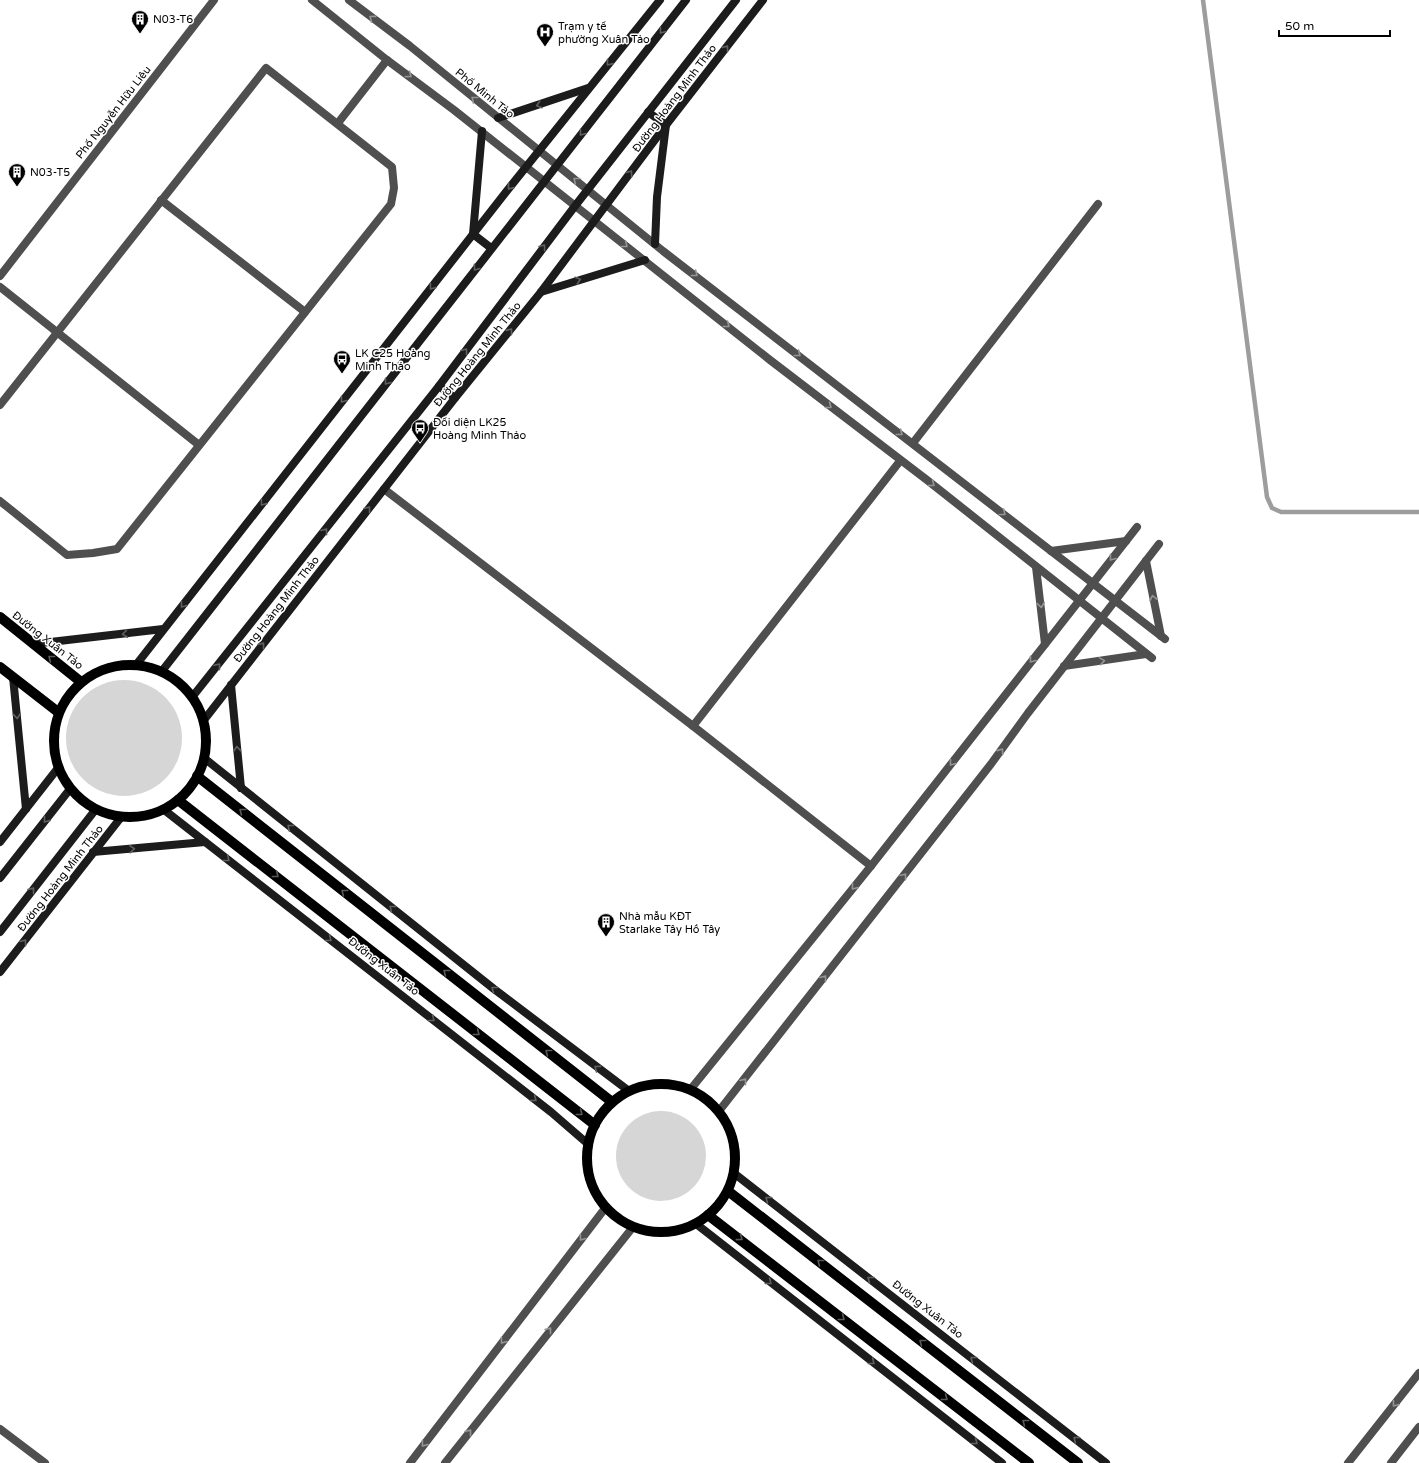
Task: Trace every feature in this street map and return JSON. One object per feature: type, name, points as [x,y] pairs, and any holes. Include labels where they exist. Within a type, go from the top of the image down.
[{"type":"main road","points":[[136,665],[473,234],[660,0]]},
{"type":"main road","points":[[162,671],[686,0]]},
{"type":"main road","name":"Đường Hoàng Minh Thảo","points":[[193,696],[438,386],[575,206],[736,0]]},
{"type":"main road","name":"Đường Hoàng Minh Thảo","points":[[204,720],[455,398],[541,292],[666,125],[763,0]]},
{"type":"main road","points":[[498,118],[589,88]]},
{"type":"main road","points":[[648,112],[666,125],[657,198],[655,244]]},
{"type":"main road","points":[[473,234],[482,131]]},
{"type":"main road","points":[[473,234],[491,248]]},
{"type":"main road","points":[[541,292],[644,260]]},
{"type":"main road","points":[[438,386],[455,398]]},
{"type":"main road","name":"Đường Xuân Tảo","points":[[0,617],[81,682]]},
{"type":"main road","points":[[33,644],[163,629]]},
{"type":"main road","points":[[119,664],[144,665],[162,671],[167,673],[193,696],[204,720],[206,733],[204,758],[195,781],[178,800],[157,813],[133,818],[107,814],[84,803],[66,784],[55,761],[53,735],[58,712],[73,688],[94,672],[119,664]]},
{"type":"main road","points":[[0,667],[58,712]]},
{"type":"main road","points":[[13,677],[26,809]]},
{"type":"main road","points":[[231,685],[241,788]]},
{"type":"main road","points":[[204,758],[494,989],[628,1091]]},
{"type":"main road","points":[[0,842],[58,768]]},
{"type":"main road","points":[[197,776],[612,1102]]},
{"type":"main road","points":[[0,878],[70,789]]},
{"type":"main road","name":"Đường Xuân Tảo","points":[[178,800],[595,1124]]},
{"type":"main road","name":"Đường Hoàng Minh Thảo","points":[[0,932],[96,809]]},
{"type":"main road","name":"Đường Xuân Tảo","points":[[163,809],[545,1107],[588,1144]]},
{"type":"main road","name":"Đường Hoàng Minh Thảo","points":[[0,972],[122,816]]},
{"type":"main road","points":[[93,852],[205,842]]},
{"type":"main road","points":[[653,1084],[678,1085],[701,1095],[719,1111],[732,1133],[736,1158],[735,1174],[728,1191],[708,1215],[689,1227],[669,1232],[649,1231],[632,1227],[612,1214],[598,1198],[590,1181],[587,1162],[588,1144],[595,1124],[612,1102],[628,1091],[653,1084]]},
{"type":"main road","name":"Đường Xuân Tảo","points":[[735,1174],[1106,1463]]},
{"type":"main road","points":[[728,1191],[1078,1463]]},
{"type":"main road","points":[[708,1215],[1029,1463]]},
{"type":"main road","points":[[695,1223],[1002,1463]]},
{"type":"street","name":"Phố Nguyễn Hữu Liêu","points":[[0,276],[214,0]]},
{"type":"street","points":[[312,0],[387,60],[482,131],[575,206],[1149,656],[1064,666]]},
{"type":"street","name":"Phố Minh Tảo","points":[[349,0],[655,244],[1163,638],[1146,561]]},
{"type":"street","points":[[338,123],[387,60]]},
{"type":"street","points":[[0,405],[266,68],[338,123],[392,167],[394,188],[391,204],[117,549],[67,555],[0,501]]},
{"type":"street","points":[[161,200],[305,312]]},
{"type":"street","points":[[913,443],[1098,204]]},
{"type":"street","points":[[0,287],[199,445]]},
{"type":"street","points":[[693,726],[900,460]]},
{"type":"street","points":[[384,489],[693,726],[871,866]]},
{"type":"street","points":[[690,1090],[871,866],[1137,527]]},
{"type":"street","points":[[1051,551],[1126,541]]},
{"type":"street","points":[[719,1111],[991,764],[1064,666],[1159,544]]},
{"type":"street","points":[[1036,567],[1045,644]]},
{"type":"street","points":[[410,1463],[606,1207]]},
{"type":"street","points":[[445,1463],[632,1227]]},
{"type":"street","points":[[1348,1463],[1419,1373]]},
{"type":"street","points":[[1391,1463],[1419,1427]]},
{"type":"street","points":[[0,1429],[45,1463]]},
{"type":"shaded area","points":[[124,680],[146,684],[165,697],[178,716],[182,738],[178,760],[165,779],[146,792],[124,796],[102,792],[83,779],[70,760],[66,738],[70,716],[83,697],[102,684]]},
{"type":"shaded area","points":[[652,1111],[670,1111],[686,1118],[699,1131],[706,1147],[706,1165],[699,1181],[686,1194],[670,1201],[652,1201],[636,1194],[623,1181],[616,1165],[616,1147],[623,1131],[636,1118]]},
{"type":"waterway","points":[[1203,0],[1267,497],[1272,508],[1281,512],[1419,512]]},
{"type":"place","name":"N03-T6","points":[[140,34]]},
{"type":"place","name":"Trạm y tế phường Xuân Tảo","points":[[545,47]]},
{"type":"place","name":"N03-T5","points":[[17,187]]},
{"type":"place","name":"LK C25 Hoàng Minh Thảo","points":[[342,374]]},
{"type":"place","name":"Đối diện LK25 Hoàng Minh Thảo","points":[[420,443]]},
{"type":"place","name":"Nhà mẫu KĐT Starlake Tây Hồ Tây","points":[[606,937]]}]
